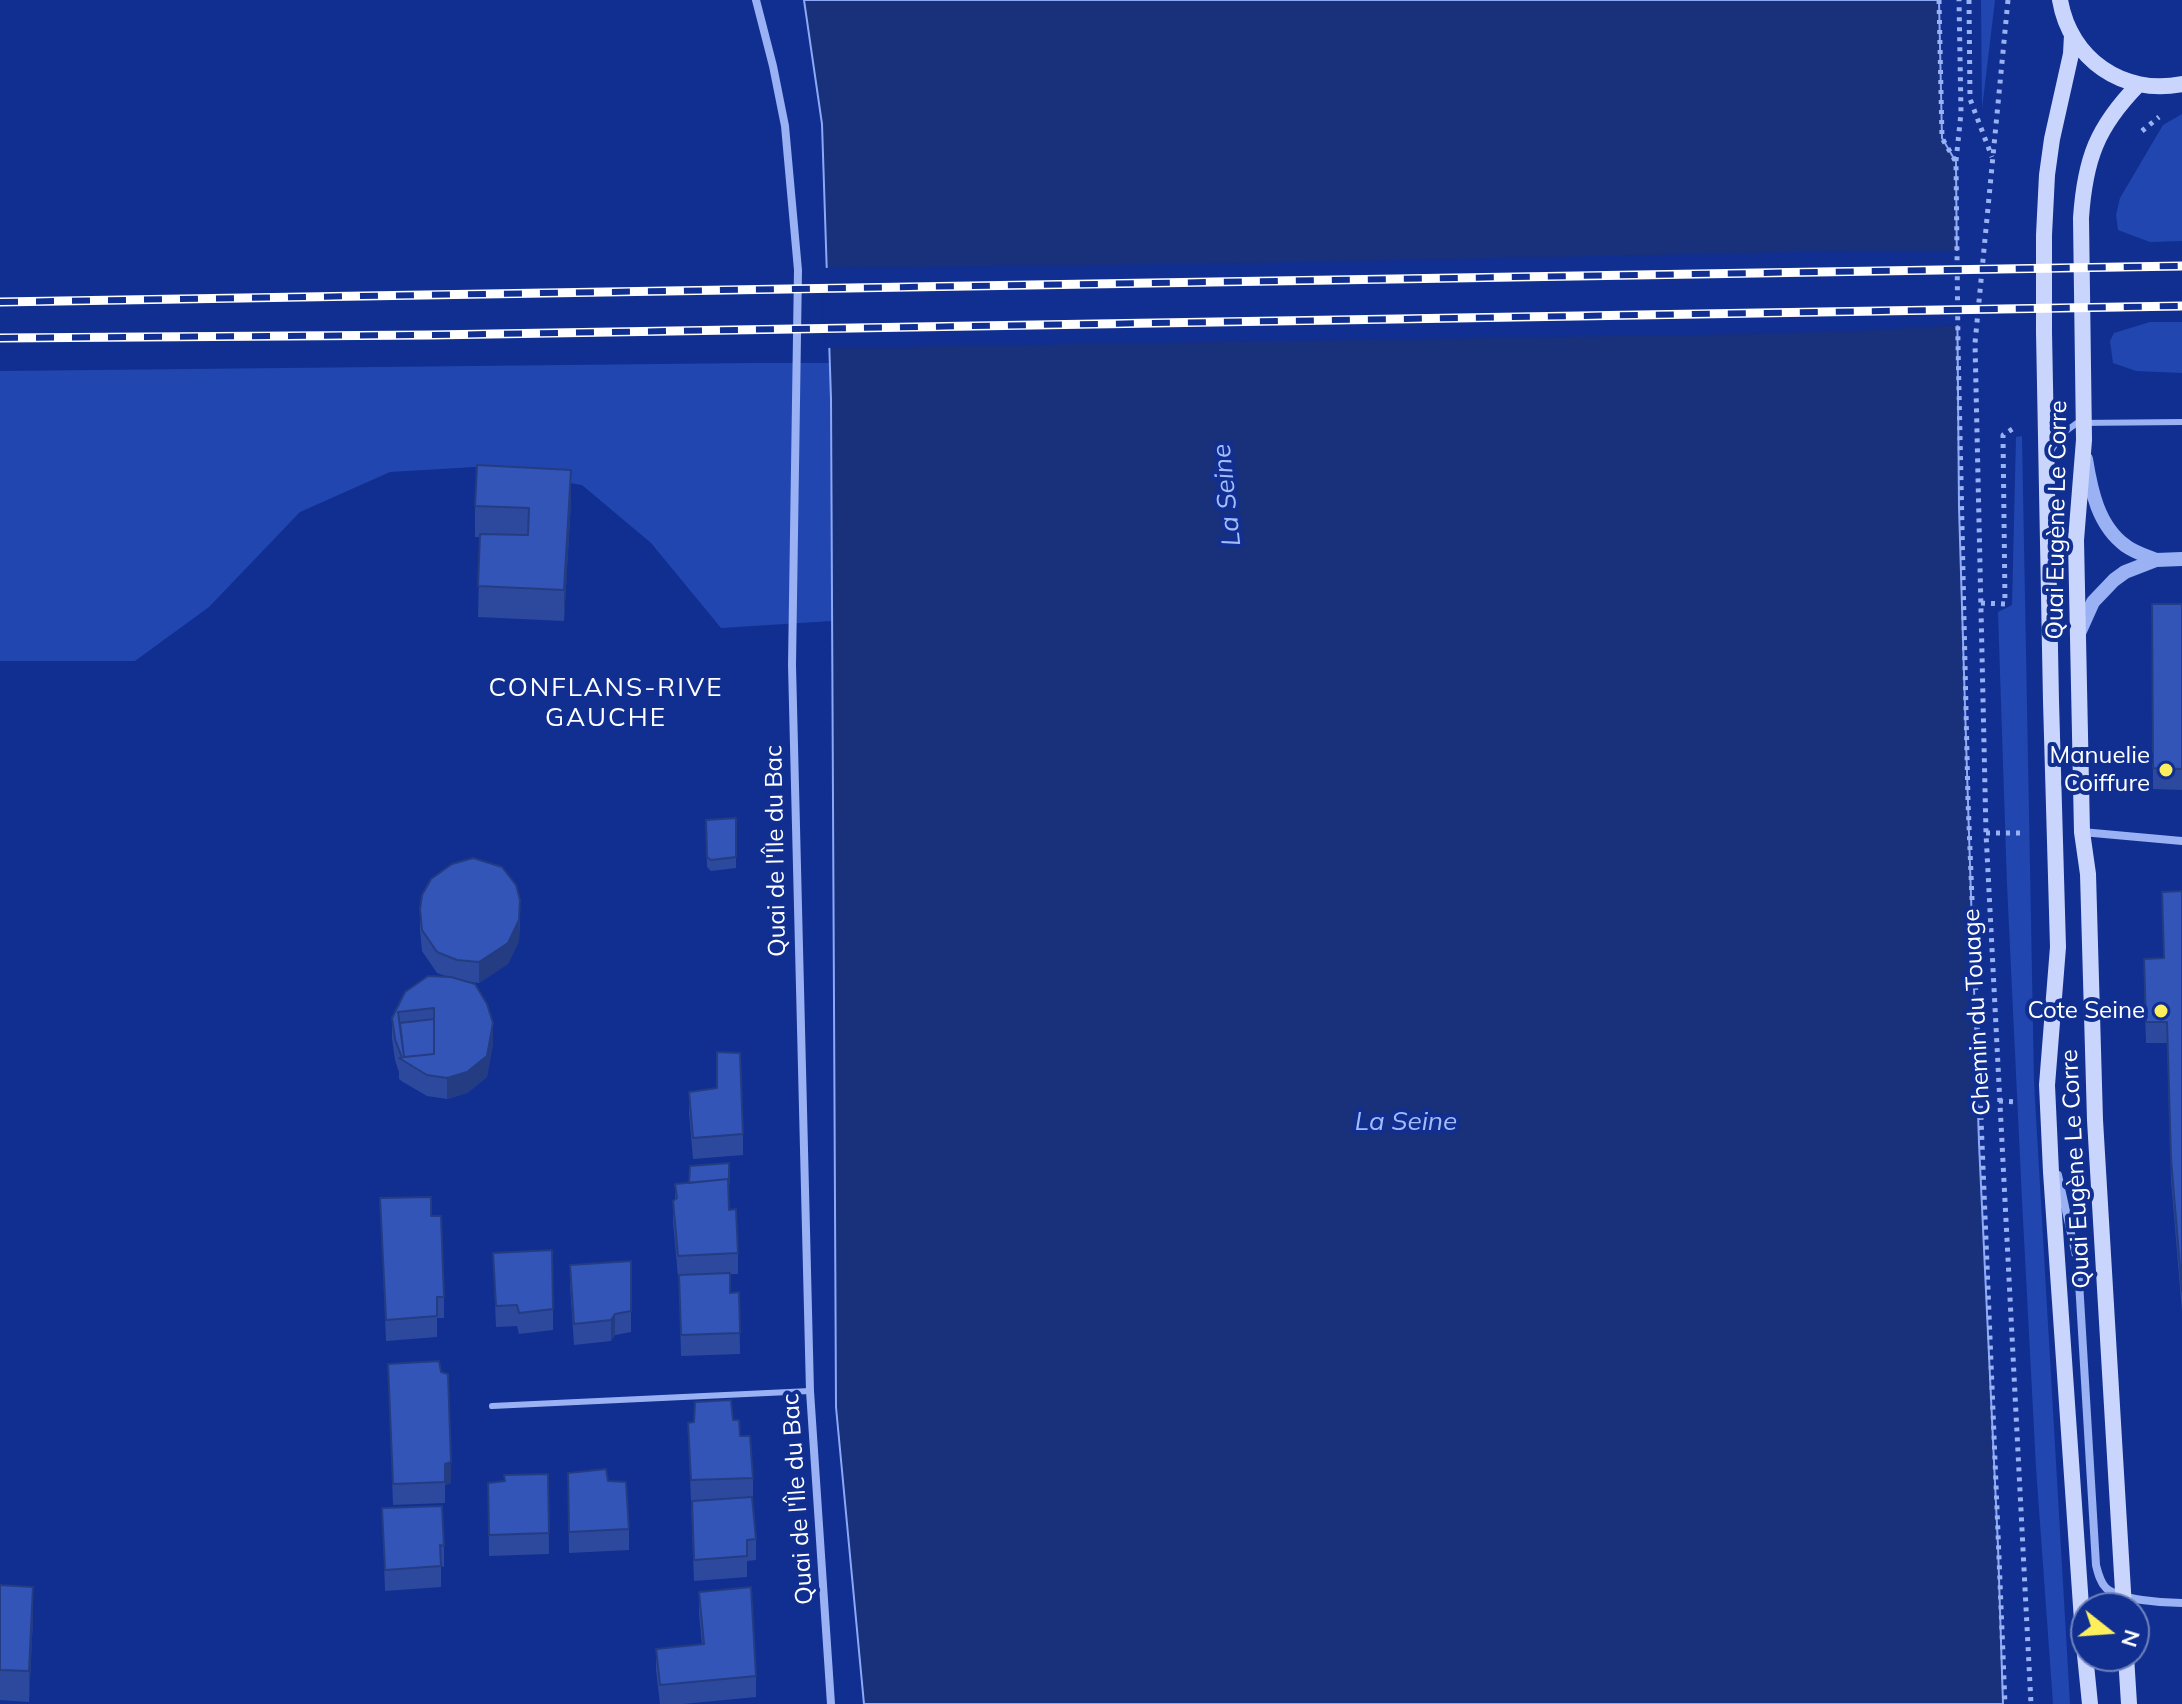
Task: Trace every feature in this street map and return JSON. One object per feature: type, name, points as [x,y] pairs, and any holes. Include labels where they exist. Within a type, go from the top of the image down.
[{"type":"main road","points":[[2060,0],[2072,35],[2082,51],[2103,70],[2138,85],[2156,87],[2182,84]]},
{"type":"main road","name":"Quai Eugène Le Corre","points":[[2072,35],[2047,175],[2044,332],[2058,947],[2048,1055],[2050,1148],[2090,1704]]},
{"type":"main road","name":"Quai Eugène Le Corre","points":[[2123,1592],[2095,1120],[2088,874],[2082,832],[2076,540],[2084,440],[2081,218],[2085,179],[2106,123],[2138,85]]},
{"type":"main road","points":[[2127,1672],[2129,1704]]},
{"type":"street","name":"Quai de l'Île du Bac","points":[[756,0],[785,126],[798,270],[792,665],[810,1391],[831,1704]]},
{"type":"street","points":[[2084,440],[2091,487],[2104,521],[2127,547],[2156,560]]},
{"type":"street","points":[[2078,639],[2087,613],[2100,593],[2125,572],[2156,560],[2182,559]]},
{"type":"street","points":[[2082,832],[2182,841]]},
{"type":"street","name":"Quai Eugène Le Corre","points":[[2050,1148],[2078,1265],[2096,1565],[2100,1579],[2111,1592]]},
{"type":"street","points":[[2150,1602],[2182,1603]]},
{"type":"lane","points":[[2047,461],[2062,434],[2077,423],[2182,422]]},
{"type":"lane","points":[[492,1406],[810,1391]]},
{"type":"path","points":[[1939,0],[1942,138],[1956,162]]},
{"type":"path","points":[[1959,0],[1961,113],[1956,162],[1958,344],[1968,801],[2005,1704]]},
{"type":"path","points":[[1969,0],[1970,99],[1992,158]]},
{"type":"path","name":"Chemin du Touage","points":[[2008,0],[1976,318],[1986,833],[2031,1704]]},
{"type":"path","points":[[2139,134],[2162,115]]},
{"type":"path","points":[[1981,603],[2005,604],[2003,435],[2014,428],[2013,414]]},
{"type":"path","points":[[1986,833],[2024,833]]},
{"type":"shaded area","points":[[1981,0],[1995,0],[1982,109]]},
{"type":"shaded area","points":[[2182,114],[2182,241],[2150,242],[2118,230],[2116,215],[2120,198],[2163,125]]},
{"type":"shaded area","points":[[2150,322],[2182,322],[2182,373],[2136,371],[2113,363],[2110,341],[2114,333]]},
{"type":"shaded area","points":[[830,363],[832,621],[721,628],[651,543],[582,485],[475,467],[390,472],[300,512],[209,607],[135,661],[0,661],[0,371]]},
{"type":"shaded area","points":[[2022,436],[2034,1082],[2070,1704],[2053,1704],[2036,1468],[2007,885],[1998,612],[2012,605],[2016,437]]},
{"type":"water","name":"La Seine","points":[[804,0],[1939,0],[1942,138],[1956,162],[1959,507],[1967,772],[2003,1704],[864,1704],[836,1407],[831,399],[822,124]]},
{"type":"pier","points":[[1961,251],[1962,325],[1750,334],[825,348],[822,268]]},
{"type":"building","points":[[477,465],[571,470],[564,590],[478,586],[480,534],[528,535],[529,508],[475,506]]},
{"type":"building","points":[[2152,604],[2182,604],[2182,769],[2153,768]]},
{"type":"building","points":[[736,818],[736,857],[711,860],[707,857],[706,820]]},
{"type":"building","points":[[473,858],[502,867],[516,885],[520,900],[519,920],[508,943],[479,962],[457,960],[437,952],[422,930],[420,909],[422,895],[431,879],[452,864]]},
{"type":"building","points":[[2182,891],[2182,1291],[2171,1159],[2167,1022],[2146,1022],[2144,959],[2164,958],[2162,892]]},
{"type":"building","points":[[428,976],[451,977],[475,984],[487,1004],[493,1023],[487,1056],[467,1072],[447,1078],[427,1075],[399,1058],[402,1058],[392,1018],[405,992]],"holes":[[[434,1008],[434,1054],[404,1057],[398,1012]]]},
{"type":"building","points":[[434,1019],[434,1054],[404,1057],[400,1023]]},
{"type":"building","points":[[717,1052],[740,1053],[743,1134],[693,1138],[689,1092],[717,1088]]},
{"type":"building","points":[[729,1163],[729,1183],[728,1179],[689,1183],[690,1166]]},
{"type":"building","points":[[728,1179],[729,1210],[736,1209],[738,1253],[678,1256],[673,1201],[677,1198],[675,1184]]},
{"type":"building","points":[[431,1197],[431,1216],[441,1216],[444,1297],[437,1297],[437,1316],[386,1320],[380,1198]]},
{"type":"building","points":[[552,1250],[553,1309],[519,1313],[517,1305],[496,1306],[493,1253]]},
{"type":"building","points":[[631,1261],[631,1311],[615,1314],[611,1320],[574,1324],[570,1265]]},
{"type":"building","points":[[730,1273],[730,1293],[739,1292],[740,1333],[681,1335],[679,1275]]},
{"type":"building","points":[[439,1361],[441,1372],[448,1374],[451,1462],[445,1464],[445,1482],[393,1484],[388,1364]]},
{"type":"building","points":[[731,1400],[733,1420],[739,1420],[740,1436],[750,1436],[753,1478],[691,1480],[688,1423],[694,1422],[695,1402]]},
{"type":"building","points":[[606,1469],[608,1481],[626,1482],[629,1529],[569,1532],[568,1473]]},
{"type":"building","points":[[548,1474],[549,1533],[489,1535],[488,1483],[505,1481],[504,1475]]},
{"type":"building","points":[[752,1497],[756,1539],[747,1540],[747,1556],[694,1560],[692,1501]]},
{"type":"building","points":[[442,1506],[444,1546],[440,1545],[441,1566],[385,1570],[382,1508]]},
{"type":"building","points":[[0,1585],[33,1587],[29,1671],[0,1670]]},
{"type":"building","points":[[751,1587],[756,1676],[660,1685],[656,1649],[704,1644],[699,1592]]},
{"type":"railway","points":[[0,302],[2182,266]]},
{"type":"railway","points":[[0,338],[431,335],[2182,306]]},
{"type":"place","name":"Manuelie Coiffure","points":[[2166,770]]},
{"type":"place","name":"Cote Seine","points":[[2161,1011]]},
{"type":"district","name":"CONFLANS-RIVE GAUCHE","points":[[606,703]]}]
